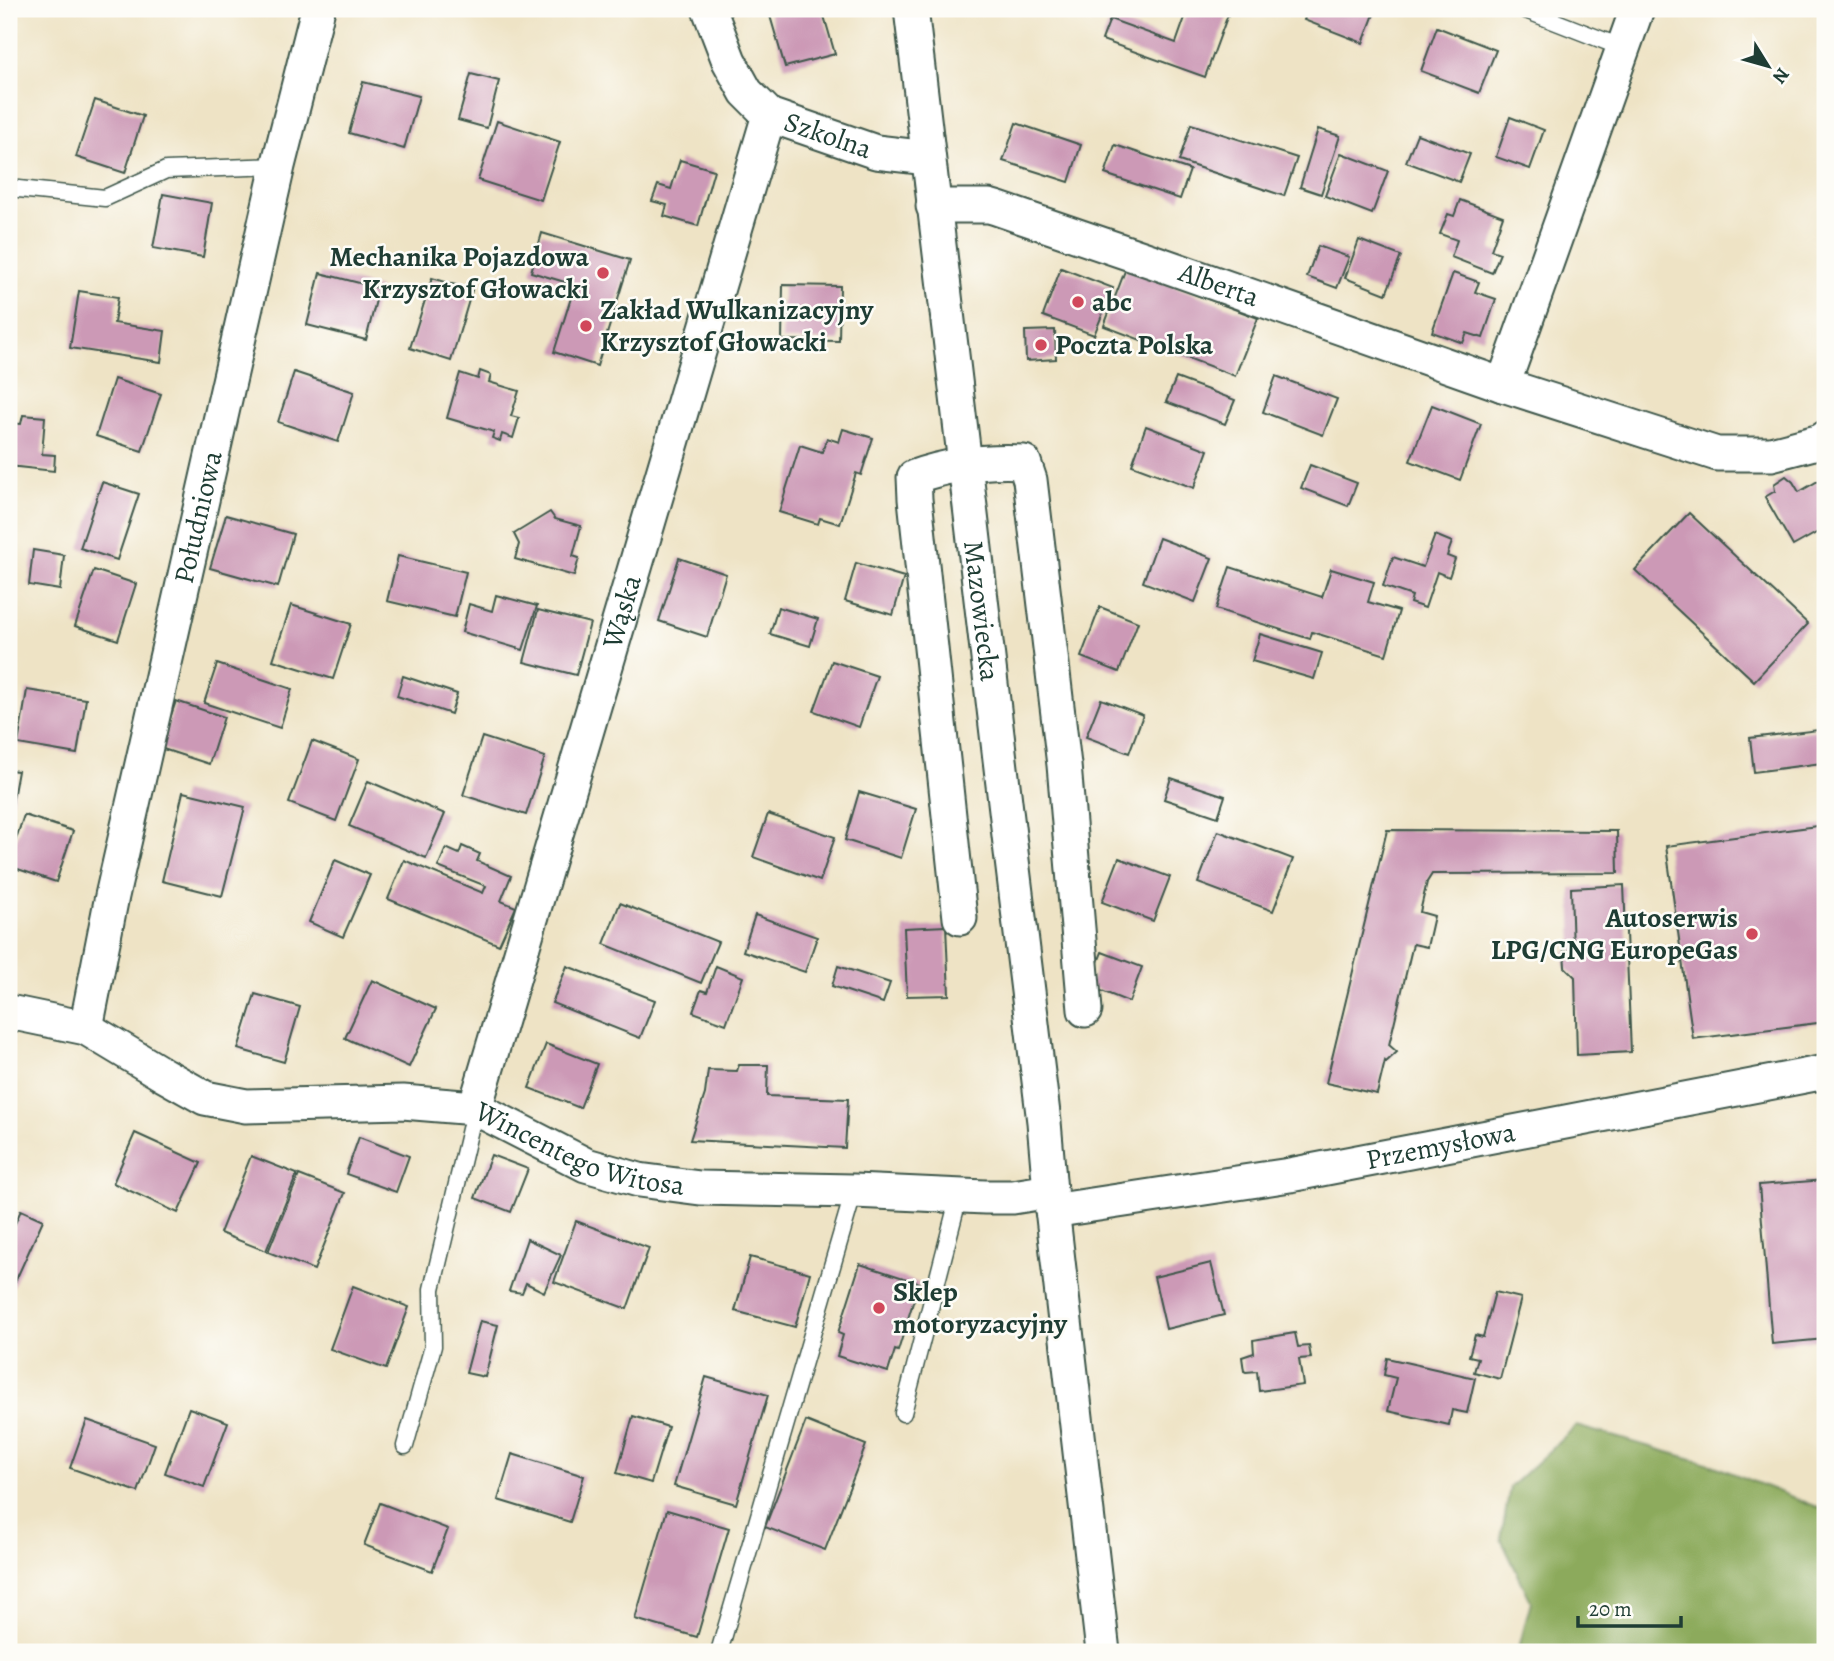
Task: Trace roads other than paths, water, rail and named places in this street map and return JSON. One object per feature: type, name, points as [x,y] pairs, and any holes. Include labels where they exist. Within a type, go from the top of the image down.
[{"type":"street","name":"Południowa","points":[[86,1028],[112,896],[278,166],[318,9]]},
{"type":"street","name":"Szkolna","points":[[709,9],[729,61],[746,92],[769,115],[876,152],[928,158]]},
{"type":"street","name":"Mazowiecka","points":[[911,9],[1042,1108],[1103,1652]]},
{"type":"street","points":[[1503,385],[1637,9]]},
{"type":"street","name":"Wąska","points":[[475,1108],[769,115]]},
{"type":"street","name":"Alberta","points":[[933,206],[996,208],[1503,385],[1717,454],[1772,454],[1825,438]]},
{"type":"street","points":[[960,918],[914,477],[965,464],[1024,462],[1030,480],[1064,765],[1085,1010]]},
{"type":"street","name":"Wincentego Witosa","points":[[9,1012],[86,1028],[205,1098],[246,1106],[403,1102],[475,1108],[586,1165],[639,1180],[700,1188],[854,1191],[1051,1201]]},
{"type":"street","name":"Przemysłowa","points":[[1051,1201],[1290,1175],[1825,1072]]},
{"type":"lane","points":[[1523,9],[1623,48]]},
{"type":"lane","points":[[9,188],[105,198],[166,170],[278,166]]},
{"type":"lane","points":[[405,1447],[433,1346],[432,1289],[475,1108]]},
{"type":"lane","points":[[719,1652],[854,1191]]},
{"type":"lane","points":[[903,1413],[959,1196]]},
{"type":"place","name":"Mechanika Pojazdowa Krzysztof Głowacki","points":[[603,273]]},
{"type":"place","name":"abc","points":[[1078,302]]},
{"type":"place","name":"Zakład Wulkanizacyjny Krzysztof Głowacki","points":[[586,326]]},
{"type":"place","name":"Poczta Polska","points":[[1041,345]]},
{"type":"place","name":"Autoserwis LPG/CNG EuropeGas","points":[[1752,934]]},
{"type":"place","name":"Sklep motoryzacyjny","points":[[879,1308]]}]
